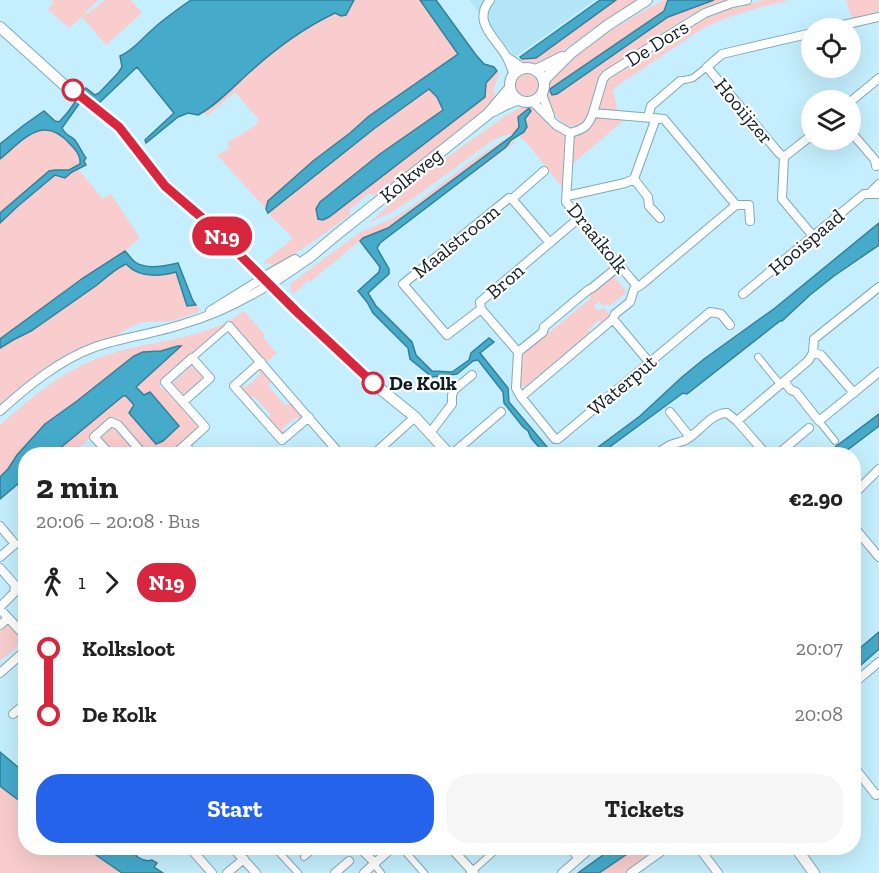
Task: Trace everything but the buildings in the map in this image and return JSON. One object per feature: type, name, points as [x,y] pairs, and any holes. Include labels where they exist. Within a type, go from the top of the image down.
[{"type":"street","points":[[490,0],[485,6],[484,22],[518,71]]},
{"type":"street","name":"De Dors","points":[[593,113],[606,75],[705,13],[747,0]]},
{"type":"street","points":[[553,122],[542,94],[546,78],[571,53],[608,25],[646,2]]},
{"type":"street","points":[[861,21],[879,17]]},
{"type":"street","points":[[0,27],[63,84],[119,127],[165,186],[208,223],[297,312],[373,383],[415,417],[444,447]]},
{"type":"street","name":"Hooiijzer","points":[[784,157],[707,68],[722,54],[801,36]]},
{"type":"street","points":[[536,70],[571,53]]},
{"type":"street","points":[[518,71],[531,68],[536,70],[544,82]]},
{"type":"street","points":[[567,196],[634,179],[652,118],[651,106],[680,81],[693,78],[707,68]]},
{"type":"street","points":[[518,71],[510,88],[519,100],[532,101],[542,94]]},
{"type":"street","points":[[861,93],[879,78]]},
{"type":"street","name":"Kolkweg","points":[[267,281],[334,236],[488,114],[510,88]]},
{"type":"street","name":"Kolkweg","points":[[488,114],[514,100],[519,100]]},
{"type":"street","points":[[532,101],[556,125],[570,133],[589,124],[593,113],[664,119],[736,205],[749,205],[750,221]]},
{"type":"street","name":"Draaikolk","points":[[570,133],[566,202],[637,286]]},
{"type":"street","points":[[801,144],[784,157],[782,199],[813,236]]},
{"type":"street","points":[[861,144],[876,161]]},
{"type":"street","name":"Maalstroom","points":[[481,309],[447,335],[403,284],[508,198],[512,199],[544,171]]},
{"type":"street","points":[[634,179],[648,197],[649,206],[660,218]]},
{"type":"street","name":"Hooispaad","points":[[743,294],[864,194],[875,193],[879,184]]},
{"type":"street","name":"Maalstroom","points":[[512,199],[550,243]]},
{"type":"street","name":"Draaikolk","points":[[521,397],[613,319],[615,314],[630,302],[637,286],[736,205]]},
{"type":"street","name":"Bron","points":[[518,352],[481,309],[480,302],[579,218]]},
{"type":"street","points":[[521,397],[516,388],[518,352],[543,332],[544,327],[619,266]]},
{"type":"street","points":[[0,411],[47,373],[85,351],[129,337],[183,325],[267,281]]},
{"type":"street","points":[[737,421],[808,361],[813,353],[814,339],[879,287]]},
{"type":"street","name":"Waterput","points":[[521,397],[555,439],[558,439],[710,312],[721,314],[730,325]]},
{"type":"street","points":[[613,319],[649,362]]},
{"type":"street","points":[[185,445],[205,427],[165,382],[229,326],[334,447]]},
{"type":"street","points":[[813,353],[821,355],[854,393]]},
{"type":"street","points":[[758,357],[782,383],[796,392],[835,441]]},
{"type":"street","points":[[183,402],[210,378],[192,358]]},
{"type":"street","points":[[261,362],[234,386],[282,440],[309,417]]},
{"type":"street","points":[[819,421],[879,372]]},
{"type":"street","points":[[430,433],[452,404],[454,390],[472,375]]},
{"type":"street","points":[[459,447],[501,412]]},
{"type":"street","points":[[670,412],[690,437]]},
{"type":"street","points":[[666,447],[690,437],[720,413],[727,413],[760,447]]},
{"type":"street","points":[[382,447],[415,417]]},
{"type":"street","points":[[103,447],[94,437],[111,422],[118,425],[137,447]]},
{"type":"street","points":[[786,447],[809,428]]},
{"type":"street","points":[[861,487],[879,469]]},
{"type":"street","points":[[0,526],[15,544],[0,557]]},
{"type":"street","points":[[861,538],[879,557]]},
{"type":"street","points":[[0,568],[15,585],[15,593],[0,608],[18,629]]},
{"type":"street","points":[[0,625],[8,618]]},
{"type":"street","points":[[0,673],[18,659]]},
{"type":"street","points":[[861,677],[876,665],[879,676]]},
{"type":"street","points":[[12,714],[18,709]]},
{"type":"street","points":[[861,775],[878,794]]},
{"type":"street","points":[[196,855],[212,873]]},
{"type":"street","points":[[240,855],[256,873]]},
{"type":"street","points":[[281,855],[298,873]]},
{"type":"street","points":[[366,855],[381,873]]},
{"type":"street","points":[[364,873],[384,855]]},
{"type":"street","points":[[408,855],[424,873]]},
{"type":"street","points":[[457,855],[472,872],[490,855]]},
{"type":"street","points":[[576,855],[579,858]]},
{"type":"street","points":[[562,873],[583,855]]},
{"type":"street","points":[[631,873],[656,855]]},
{"type":"street","points":[[704,855],[718,873]]},
{"type":"street","points":[[801,855],[814,873]]},
{"type":"street","points":[[227,873],[244,859]]},
{"type":"street","points":[[335,873],[349,861]]},
{"type":"shaded area","points":[[52,0],[99,0],[83,17],[105,0],[131,0],[142,13],[106,45],[82,17],[69,28],[48,10]]},
{"type":"shaded area","points":[[354,0],[420,0],[458,53],[369,116],[268,201],[266,209],[217,155],[230,148],[227,143],[257,124],[258,119],[236,93],[207,116],[203,112],[290,40],[335,13],[341,16],[346,15]]},
{"type":"shaded area","points":[[469,0],[595,0],[515,57]]},
{"type":"shaded area","points":[[616,0],[637,0],[546,60],[538,64],[523,62],[522,59],[536,58]]},
{"type":"shaded area","points":[[668,0],[664,11],[550,89],[552,94],[557,94],[668,17],[714,0],[730,0],[685,18],[600,74],[583,123],[566,126],[548,105],[547,88],[554,74],[602,37],[632,17]]},
{"type":"shaded area","points":[[764,0],[790,0],[734,16],[702,29],[614,88],[618,112],[601,111],[599,106],[606,81],[609,78],[694,23],[723,11]]},
{"type":"shaded area","points":[[846,0],[879,0],[879,11],[852,18]]},
{"type":"shaded area","points":[[497,71],[499,74],[493,90],[496,98],[483,111],[376,195],[368,194],[349,210],[350,215],[311,243],[274,267],[272,264],[263,263],[293,238],[268,213],[375,128],[429,89],[437,97],[443,110],[380,154],[329,217],[485,97],[486,83]]},
{"type":"shaded area","points":[[527,74],[535,77],[538,85],[535,93],[527,96],[519,93],[516,85],[519,77]]},
{"type":"shaded area","points":[[527,106],[538,111],[555,129],[565,135],[562,187],[526,142],[519,137],[527,127],[525,119],[529,108],[518,118],[520,127],[512,136],[510,134],[499,137],[489,143],[408,202],[369,223],[428,171],[505,116]]},
{"type":"shaded area","points":[[597,118],[624,120],[571,165],[574,137],[590,129]]},
{"type":"shaded area","points":[[40,129],[54,132],[67,140],[77,151],[80,164],[69,170],[49,172],[0,213],[0,159]]},
{"type":"shaded area","points":[[503,140],[517,141],[398,229],[388,228],[363,238],[310,282],[308,280],[293,295],[290,284],[360,232],[407,210]]},
{"type":"shaded area","points":[[78,169],[103,199],[111,194],[140,238],[0,339],[0,223],[55,175],[69,176]]},
{"type":"shaded area","points":[[126,264],[137,272],[143,273],[176,272],[187,306],[196,305],[201,311],[172,321],[145,322],[132,326],[118,335],[70,353],[0,404],[0,348],[41,324]]},
{"type":"shaded area","points":[[613,275],[627,292],[609,306],[606,304],[603,306],[599,302],[594,305],[598,311],[604,308],[611,316],[603,324],[599,320],[588,330],[592,334],[584,338],[525,389],[521,383],[522,357],[525,350],[547,329],[550,332],[591,298],[588,293],[592,293]]},
{"type":"shaded area","points":[[244,311],[277,353],[266,363],[231,323],[159,386],[162,389],[167,388],[200,427],[178,447],[143,447],[114,417],[80,447],[61,447],[123,396],[126,396],[134,405],[129,413],[147,393],[144,395],[136,387],[181,346],[134,356],[45,424],[24,447],[18,447],[18,454],[0,477],[0,425],[52,383],[81,366],[113,353],[180,338],[229,321]]},
{"type":"shaded area","points":[[194,365],[207,378],[185,398],[172,384]]},
{"type":"shaded area","points":[[258,369],[262,370],[272,381],[268,386],[286,406],[290,402],[302,417],[300,420],[296,417],[282,429],[285,433],[281,434],[267,419],[271,415],[255,397],[250,400],[240,388],[240,386],[246,387],[260,375]]},
{"type":"shaded area","points":[[114,427],[131,447],[108,447],[100,439]]},
{"type":"shaded area","points":[[9,623],[18,633],[18,646],[0,661],[0,631]]},
{"type":"shaded area","points":[[0,781],[18,793],[18,855],[107,855],[134,873],[0,873]]},
{"type":"shaded area","points":[[626,855],[650,855],[625,873],[599,873]]},
{"type":"water","points":[[191,0],[354,0],[346,15],[341,16],[335,13],[302,32],[270,55],[212,106],[198,115],[188,113],[178,117],[146,143],[145,140],[174,113],[137,67],[98,104],[81,101],[62,128],[77,143],[86,158],[84,161],[86,165],[65,178],[55,175],[0,223],[0,213],[49,171],[69,170],[80,164],[80,161],[78,153],[72,146],[60,135],[51,131],[42,130],[34,133],[0,159],[0,144],[44,111],[59,122],[86,88],[95,95],[99,93],[122,67],[120,56],[130,51],[162,21]]},
{"type":"water","points":[[420,0],[436,0],[476,55],[484,64],[494,67],[497,71],[486,83],[485,97],[329,217],[323,220],[318,219],[316,209],[320,202],[380,154],[443,110],[437,97],[429,89],[375,128],[268,213],[266,209],[268,201],[313,161],[369,116],[458,54]]},
{"type":"water","points":[[600,0],[616,0],[536,58],[522,59],[520,57]]},
{"type":"water","points":[[668,0],[714,0],[668,17],[557,94],[552,95],[550,89],[664,11]]},
{"type":"water","points":[[529,108],[531,111],[525,119],[527,127],[524,132],[380,243],[377,248],[389,269],[389,274],[368,293],[376,306],[412,342],[416,355],[432,371],[452,372],[469,360],[471,353],[489,338],[494,342],[480,353],[508,388],[509,402],[547,447],[539,447],[531,438],[528,431],[504,403],[503,392],[478,360],[473,361],[457,374],[432,377],[410,359],[408,348],[373,313],[358,291],[379,272],[380,267],[360,241],[388,228],[512,136],[519,127],[518,117]]},
{"type":"water","points":[[879,223],[879,245],[834,276],[782,321],[687,394],[683,393],[610,447],[598,447],[640,416],[704,359],[775,308]]},
{"type":"water","points":[[125,251],[135,262],[145,266],[178,263],[196,305],[187,306],[176,272],[149,275],[137,272],[126,264],[31,331],[0,348],[0,339],[83,278]]},
{"type":"water","points":[[181,346],[136,387],[144,395],[150,392],[179,426],[163,441],[156,444],[129,413],[134,405],[126,396],[123,396],[61,447],[24,447],[45,424],[134,356],[143,352],[161,351]]},
{"type":"water","points":[[879,414],[879,426],[851,447],[835,447]]},
{"type":"water","points":[[17,455],[18,484],[0,499],[0,477]]},
{"type":"water","points":[[879,632],[879,649],[861,665],[861,647]]},
{"type":"water","points":[[0,752],[18,767],[18,800],[0,786]]},
{"type":"water","points":[[96,855],[135,855],[157,863],[154,867],[163,873],[122,873]]},
{"type":"water","points":[[603,855],[626,855],[599,873],[578,873]]},
{"type":"bus line","name":"N19","points":[[73,90],[119,127],[165,186],[208,223],[297,312],[373,383]]},
{"type":"place","name":"De Kolk","points":[[373,383]]}]
